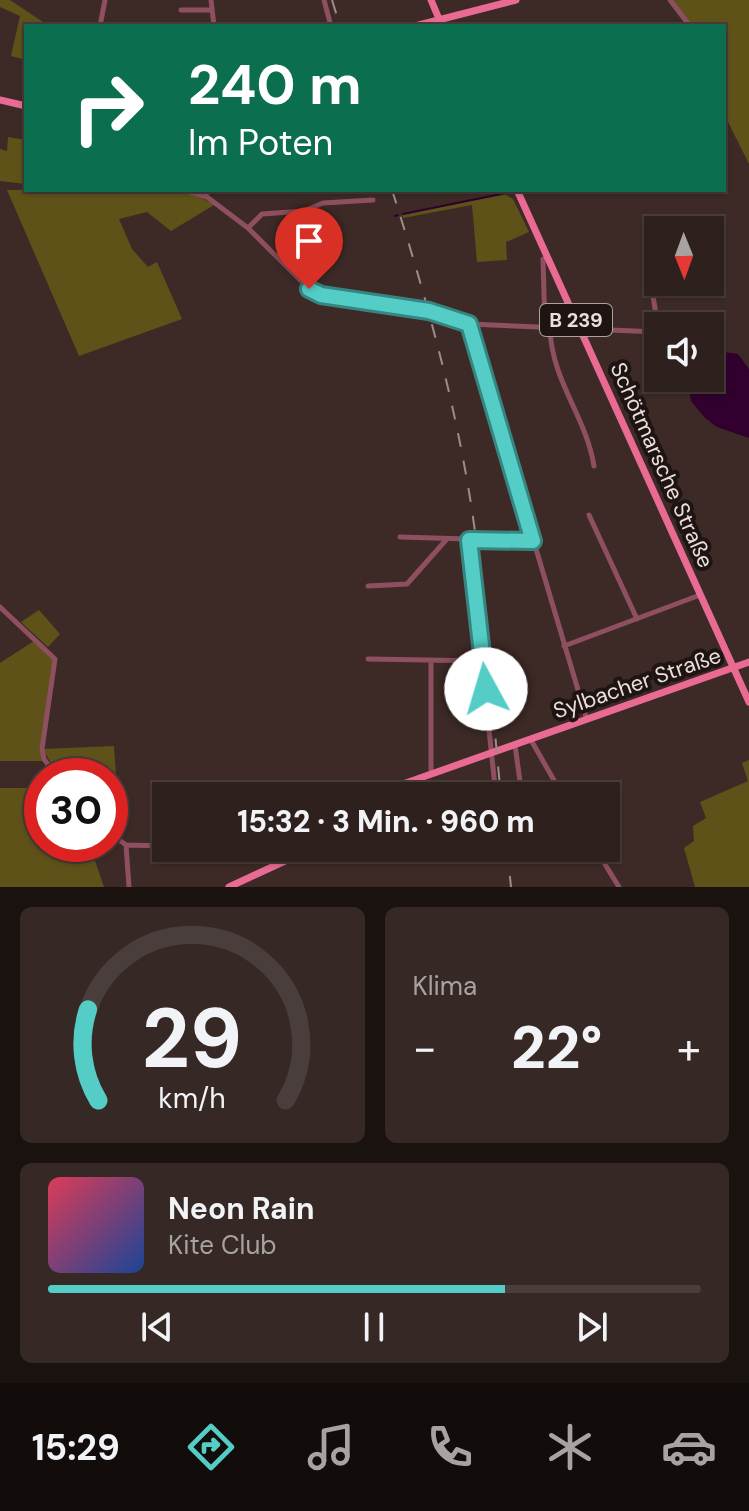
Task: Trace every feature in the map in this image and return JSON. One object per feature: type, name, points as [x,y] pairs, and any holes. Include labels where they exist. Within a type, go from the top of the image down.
[{"type":"main road","points":[[431,0],[441,24],[516,0]]},
{"type":"main road","points":[[0,100],[24,106]]},
{"type":"main road","name":"Schötmarsche Straße","points":[[518,192],[734,668]]},
{"type":"main road","name":"Sylbacher Straße","points":[[408,782],[749,662]]},
{"type":"main road","name":"B 239","points":[[734,668],[749,702]]},
{"type":"main road","points":[[229,887],[283,862]]},
{"type":"street","points":[[100,24],[105,0]]},
{"type":"street","points":[[211,0],[214,24]]},
{"type":"street","points":[[324,0],[330,24]]},
{"type":"street","points":[[670,0],[688,24]]},
{"type":"street","points":[[181,10],[212,10]]},
{"type":"street","points":[[189,192],[207,197],[248,228],[315,293],[429,311],[469,324],[581,331],[644,330]]},
{"type":"street","points":[[205,192],[207,197]]},
{"type":"street","points":[[248,228],[262,214],[304,211],[323,203],[373,200]]},
{"type":"street","points":[[543,259],[548,329],[555,369],[583,429],[594,466]]},
{"type":"street","points":[[469,324],[587,720]]},
{"type":"street","points":[[589,515],[637,619]]},
{"type":"street","points":[[400,537],[533,541]]},
{"type":"street","points":[[368,586],[407,584],[447,539]]},
{"type":"street","points":[[469,540],[495,782]]},
{"type":"street","points":[[564,646],[700,595]]},
{"type":"street","points":[[0,607],[55,659],[42,749],[44,758]]},
{"type":"street","points":[[368,659],[483,661]]},
{"type":"street","points":[[431,660],[431,774]]},
{"type":"street","points":[[531,740],[555,782]]},
{"type":"street","points":[[515,745],[520,782]]},
{"type":"street","points":[[128,845],[152,846]]},
{"type":"street","points":[[127,862],[129,887]]},
{"type":"street","points":[[604,862],[619,887]]},
{"type":"shaded area","points":[[0,0],[10,0],[46,24],[24,24],[24,59],[11,56],[20,16],[0,7]]},
{"type":"shaded area","points":[[672,0],[749,0],[749,164],[726,118],[726,24],[690,24]]},
{"type":"shaded area","points":[[8,137],[24,140],[24,184],[0,181],[0,149],[7,151]]},
{"type":"shaded area","points":[[7,190],[174,192],[198,197],[214,205],[171,231],[147,212],[119,219],[132,249],[148,267],[157,262],[182,319],[79,356]]},
{"type":"shaded area","points":[[505,194],[513,199],[529,232],[506,242],[507,260],[477,262],[472,205],[403,218],[402,215]]},
{"type":"shaded area","points":[[724,352],[738,354],[749,369],[749,438],[717,427],[691,401],[689,392],[724,392]]},
{"type":"shaded area","points":[[39,610],[60,634],[48,647],[21,622]]},
{"type":"shaded area","points":[[34,641],[54,659],[41,749],[43,758],[0,761],[0,663]]},
{"type":"shaded area","points":[[114,746],[115,758],[48,758],[43,749]]},
{"type":"shaded area","points":[[749,760],[749,887],[695,887],[684,848],[694,841],[693,826],[706,818],[700,802],[748,781],[742,763]]},
{"type":"shaded area","points":[[0,788],[24,788],[24,862],[95,862],[104,887],[0,887]]},
{"type":"waterway","points":[[403,214],[506,193]]},
{"type":"railway","points":[[332,0],[339,24]]},
{"type":"railway","points":[[393,192],[438,346],[464,464],[481,577],[500,782]]},
{"type":"railway","points":[[508,862],[511,887]]},
{"type":"route","points":[[309,289],[321,295],[441,313],[469,324],[533,541],[469,540],[467,547],[486,689]]}]
